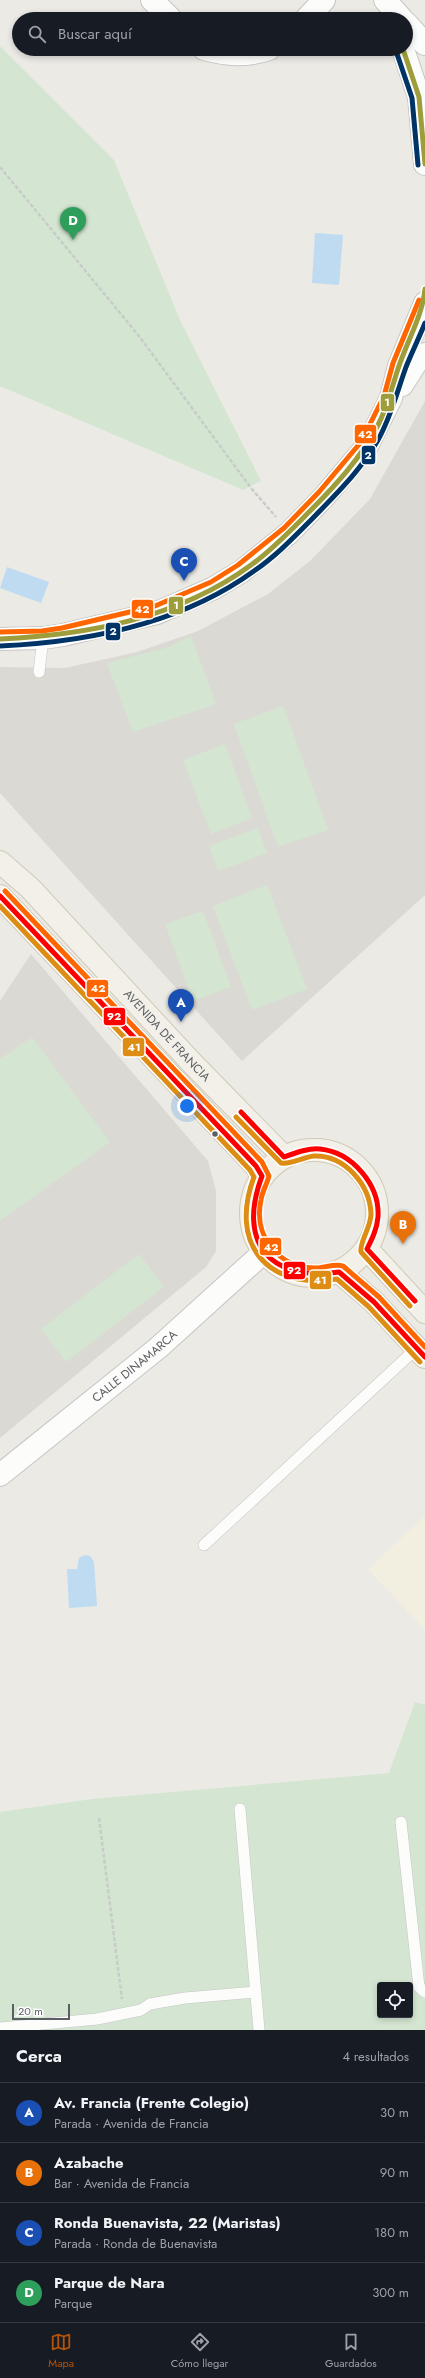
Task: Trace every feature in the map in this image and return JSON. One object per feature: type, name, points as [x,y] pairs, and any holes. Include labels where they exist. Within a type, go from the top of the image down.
[{"type":"main road","name":"AVENIDA DE FRANCIA","points":[[0,862],[30,888],[192,1063],[284,1157]]},
{"type":"main road","points":[[0,896],[256,1166],[262,1176]]},
{"type":"main road","points":[[304,1150],[325,1150],[345,1157],[361,1170],[373,1188],[378,1208],[376,1230],[367,1249],[339,1272],[323,1276],[307,1276],[290,1272],[276,1264],[264,1252],[256,1238],[251,1222],[251,1206],[255,1190],[262,1176],[284,1157],[304,1150]]},
{"type":"main road","points":[[367,1249],[425,1312]]},
{"type":"main road","points":[[339,1272],[374,1302],[421,1352]]},
{"type":"street","points":[[152,0],[164,12]]},
{"type":"street","points":[[313,12],[324,0]]},
{"type":"street","points":[[413,31],[425,44]]},
{"type":"street","points":[[405,56],[422,103],[425,164]]},
{"type":"street","points":[[391,398],[399,366],[423,309],[425,289]]},
{"type":"street","points":[[0,639],[43,638],[157,613],[214,588],[242,571],[289,533],[324,497],[367,446],[391,398],[418,360],[425,354]]},
{"type":"street","name":"CALLE DINAMARCA","points":[[0,1475],[158,1348],[264,1252]]},
{"type":"lane","points":[[39,672],[43,638]]},
{"type":"lane","points":[[204,1545],[421,1352]]},
{"type":"lane","points":[[240,1809],[259,2030]]},
{"type":"lane","points":[[401,1822],[419,1987],[425,1992]]},
{"type":"lane","points":[[0,2028],[97,2019],[142,2010],[150,2004],[185,1998],[256,1992]]},
{"type":"path","points":[[0,167],[139,336],[251,488],[289,533]]},
{"type":"path","points":[[99,1818],[124,2014]]},
{"type":"shaded area","points":[[425,401],[425,895],[242,1061],[0,793],[0,667],[65,668],[137,652],[198,631],[268,594],[310,561],[370,499]]},
{"type":"shaded area","points":[[31,954],[208,1161],[216,1191],[216,1251],[206,1267],[0,1438],[0,1001]]},
{"type":"shaded area","points":[[425,1516],[425,1630],[368,1569]]},
{"type":"green space","points":[[0,46],[114,160],[180,320],[261,481],[243,490],[0,386]]},
{"type":"green space","points":[[191,636],[216,704],[133,732],[107,663],[166,648]]},
{"type":"green space","points":[[283,706],[328,830],[278,847],[234,724]]},
{"type":"green space","points":[[225,744],[252,818],[211,834],[183,760]]},
{"type":"green space","points":[[258,828],[267,853],[218,871],[209,846]]},
{"type":"green space","points":[[267,885],[307,989],[252,1010],[213,906]]},
{"type":"green space","points":[[203,911],[231,987],[193,1001],[165,924]]},
{"type":"green space","points":[[32,1037],[110,1142],[0,1221],[0,1059]]},
{"type":"green space","points":[[139,1254],[164,1287],[66,1362],[41,1329]]},
{"type":"green space","points":[[415,1702],[425,1705],[425,2030],[0,2030],[0,1812],[92,1799],[389,1773]]},
{"type":"water","points":[[315,233],[343,235],[339,285],[312,283]]},
{"type":"water","points":[[7,567],[49,582],[41,603],[0,588]]},
{"type":"water","points":[[85,1555],[90,1556],[94,1562],[97,1606],[69,1608],[67,1569],[77,1569],[79,1558]]},
{"type":"transit line","name":"2","points":[[398,56],[412,98],[418,165]]},
{"type":"transit line","name":"1","points":[[405,56],[419,97],[425,164]]},
{"type":"transit line","name":"1","points":[[0,639],[33,637],[99,628],[163,611],[194,598],[223,583],[251,565],[266,553],[281,540],[338,482],[364,449],[381,418],[387,403],[396,373],[418,319],[425,289]]},
{"type":"transit line","name":"42","points":[[0,632],[42,631],[62,628],[155,606],[211,582],[238,565],[284,528],[319,492],[361,442],[384,396],[393,363],[419,300]]},
{"type":"transit line","name":"2","points":[[0,646],[67,640],[133,627],[196,605],[226,589],[262,565],[292,539],[330,500],[356,472],[371,451],[387,422],[406,367],[425,323]]},
{"type":"transit line","name":"42","points":[[5,891],[262,1162],[269,1176],[262,1197],[260,1213],[261,1226],[271,1248],[280,1256],[302,1267],[316,1268],[337,1265],[343,1266],[379,1297],[425,1347]]},
{"type":"transit line","name":"92","points":[[0,896],[256,1166],[262,1176],[255,1199],[254,1220],[257,1238],[265,1252],[277,1263],[294,1270],[315,1273],[339,1272],[374,1302],[425,1357]]},
{"type":"transit line","name":"41","points":[[0,906],[250,1170],[254,1177],[247,1201],[246,1222],[251,1241],[260,1257],[273,1269],[291,1277],[312,1280],[337,1279],[369,1307],[420,1362]]},
{"type":"transit line","name":"92","points":[[241,1112],[284,1157],[306,1150],[320,1149],[332,1151],[343,1156],[362,1172],[374,1193],[378,1217],[377,1226],[367,1249],[415,1301]]},
{"type":"transit line","name":"41","points":[[236,1117],[281,1163],[289,1163],[314,1156],[325,1157],[345,1166],[354,1174],[366,1193],[370,1203],[371,1214],[361,1252],[410,1306]]},
{"type":"place","name":"Parque de Nara","points":[[73,240]]},
{"type":"place","name":"Ronda Buenavista, 22 (Maristas)","points":[[184,581]]},
{"type":"place","name":"Av. Francia (Frente Colegio)","points":[[181,1022]]},
{"type":"place","name":"Azabache","points":[[403,1244]]}]
